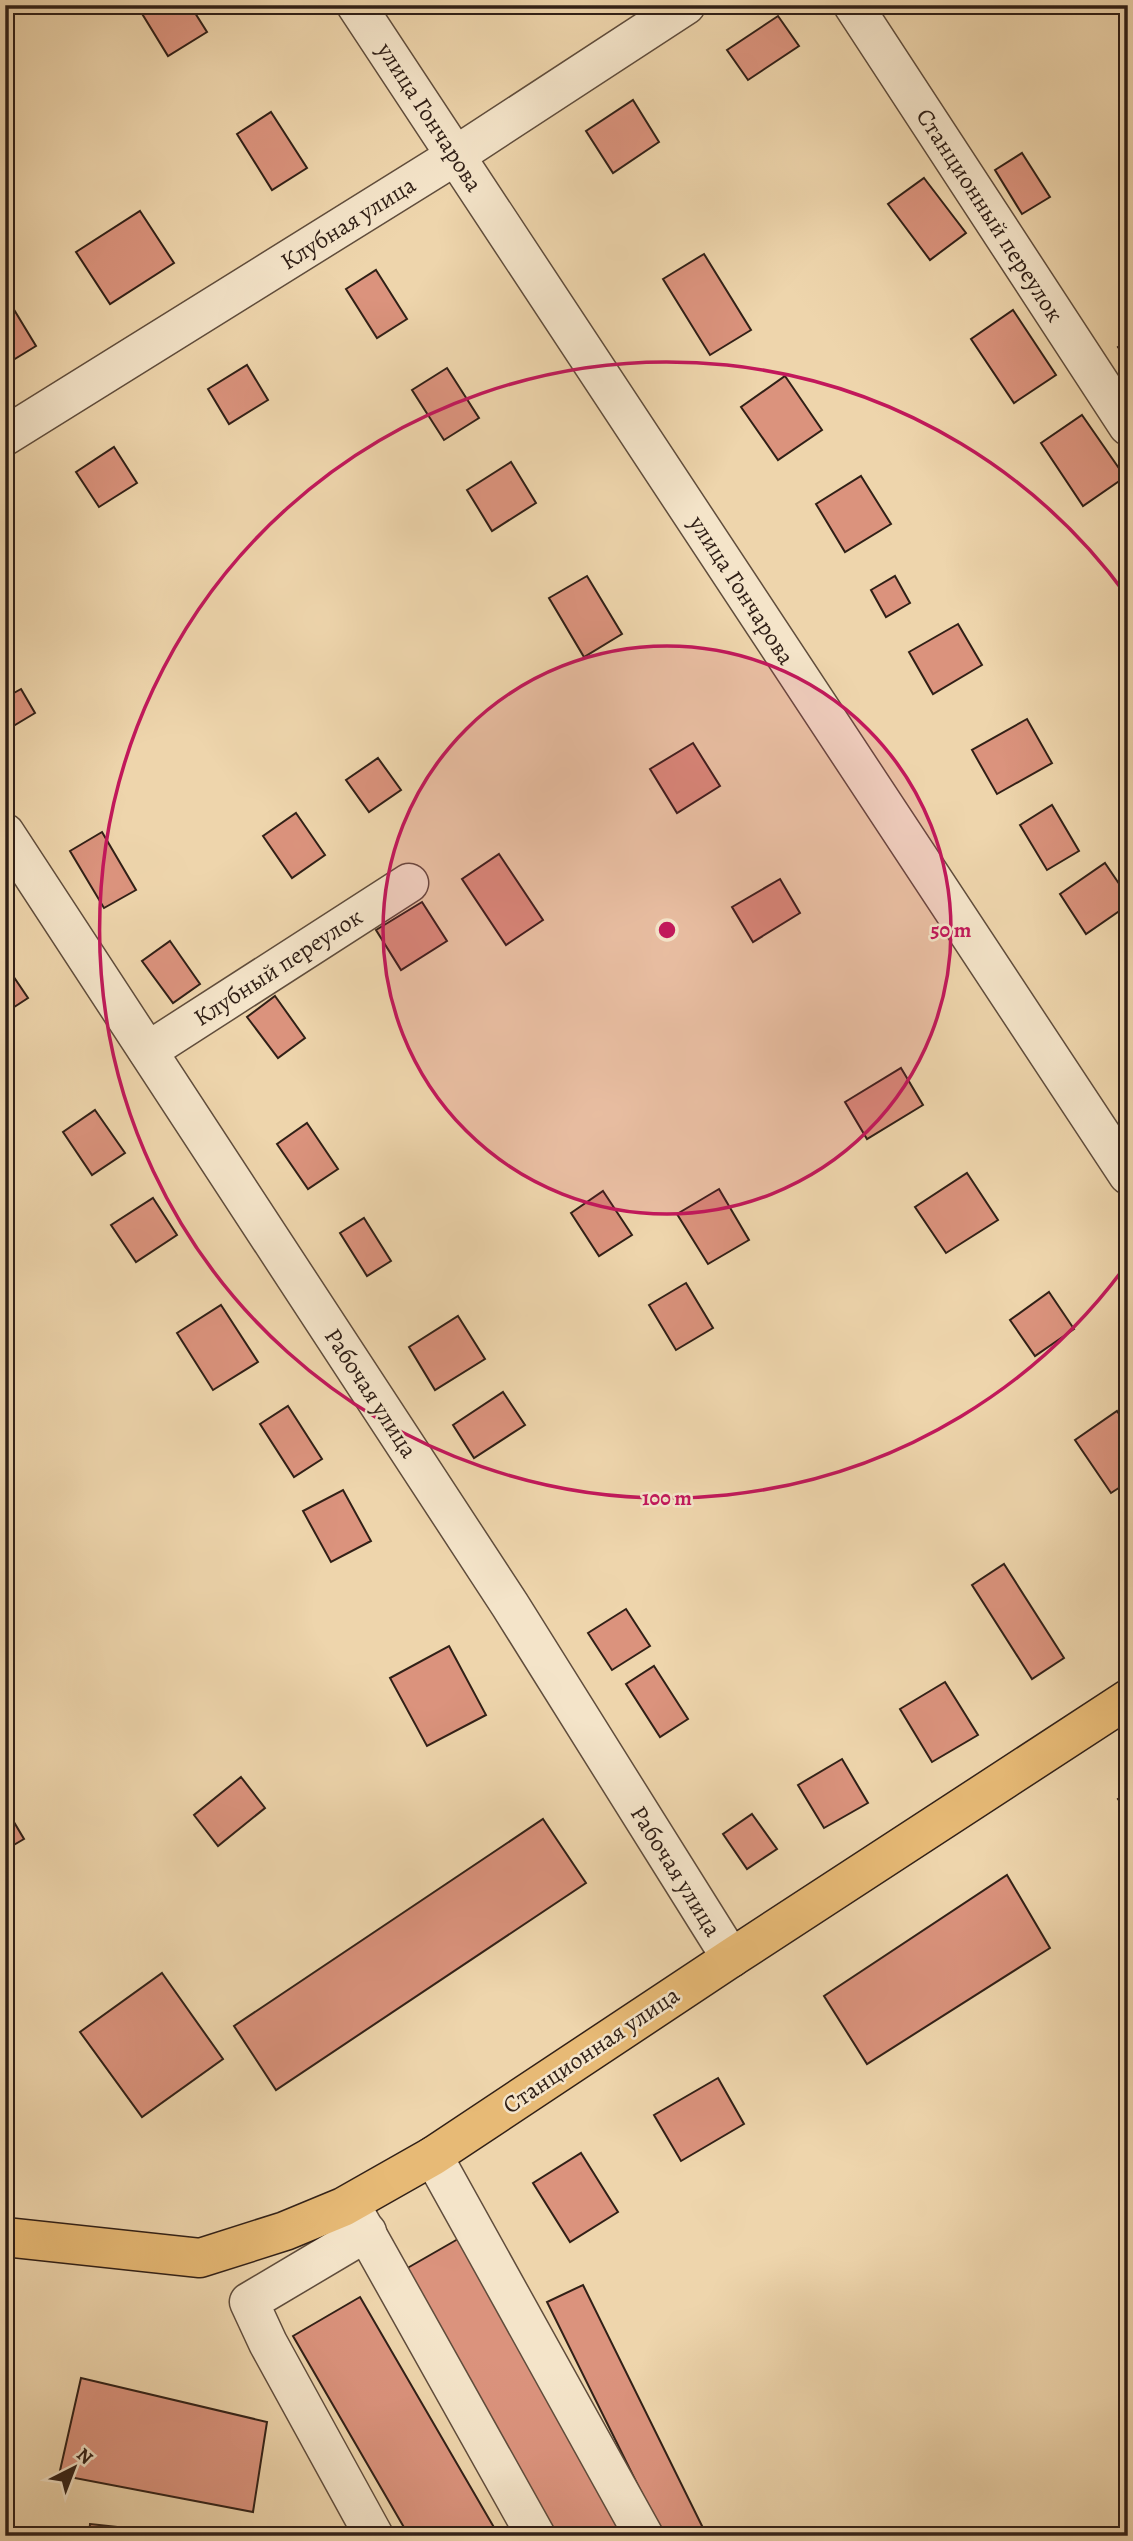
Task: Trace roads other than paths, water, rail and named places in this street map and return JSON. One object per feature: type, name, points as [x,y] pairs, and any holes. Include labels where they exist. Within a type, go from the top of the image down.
[{"type":"main road","name":"Станционная улица","points":[[5,2237],[200,2258],[285,2231],[358,2218],[433,2155],[1128,1699]]},
{"type":"street","name":"улица Гончарова","points":[[356,5],[1128,1175]]},
{"type":"street","name":"Клубная улица","points":[[6,433],[456,156],[686,5]]},
{"type":"street","name":"Станционный переулок","points":[[853,5],[1128,426]]},
{"type":"street","name":"Рабочая улица","points":[[5,833],[510,1605],[731,1958]]},
{"type":"street","name":"Клубный переулок","points":[[148,1051],[409,883]]},
{"type":"street","points":[[433,2155],[644,2536]]},
{"type":"street","points":[[374,2536],[268,2343],[249,2302],[358,2218],[536,2536]]}]
